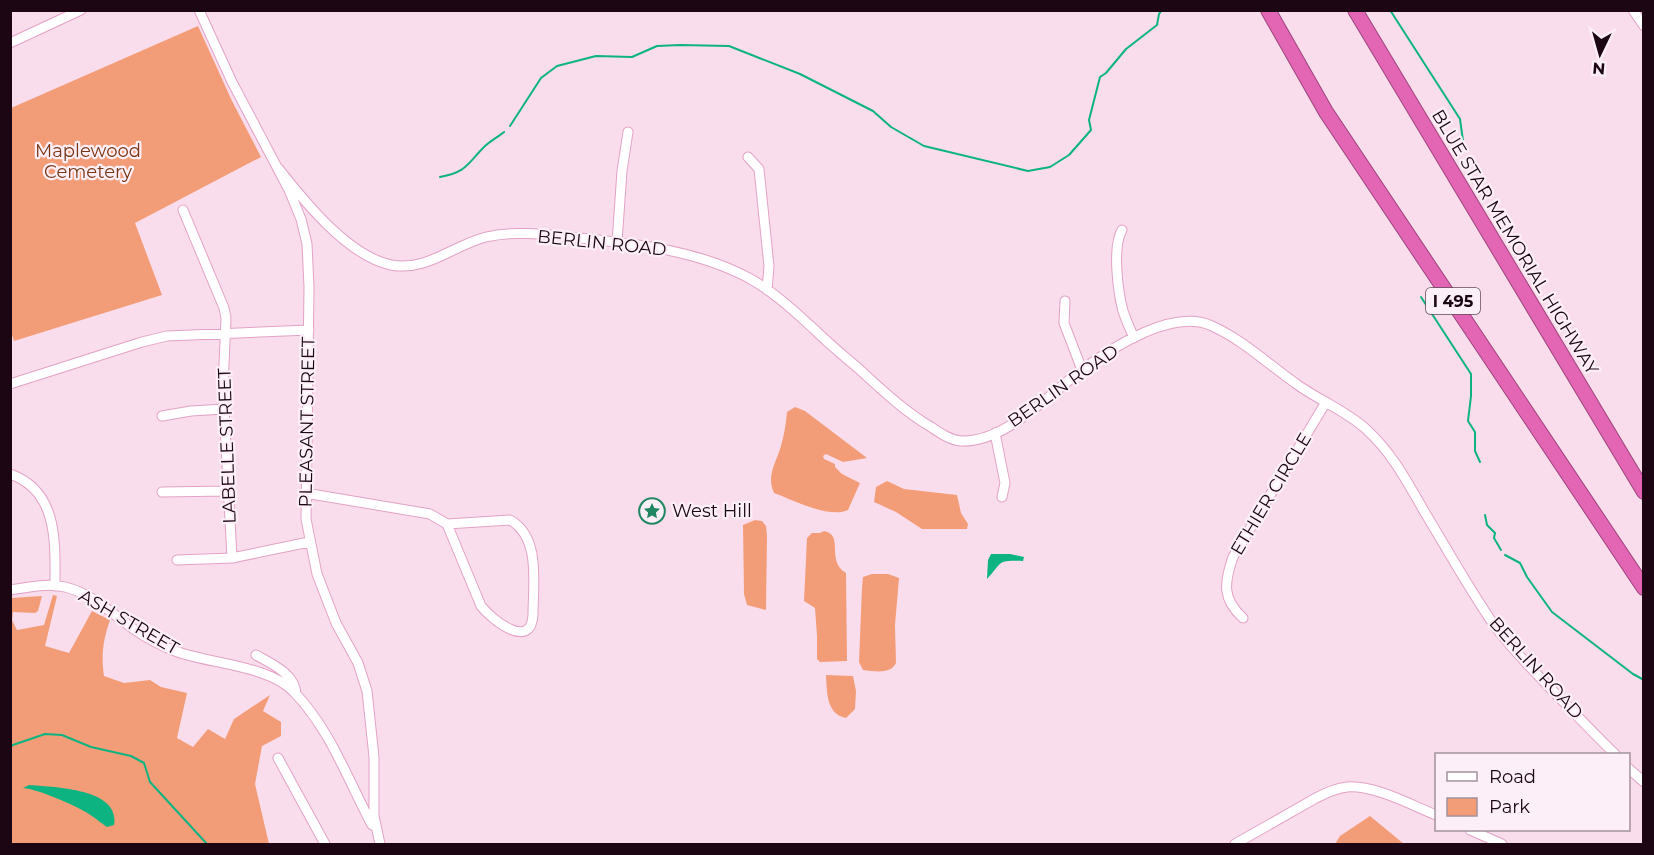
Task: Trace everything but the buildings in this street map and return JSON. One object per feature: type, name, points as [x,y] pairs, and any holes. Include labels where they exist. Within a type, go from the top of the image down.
[{"type":"highway","name":"I 495","points":[[1268,10],[1326,112],[1644,588]]},
{"type":"highway","name":"BLUE STAR MEMORIAL HIGHWAY","points":[[1355,10],[1644,492]]},
{"type":"street","points":[[10,43],[62,14],[81,10]]},
{"type":"street","name":"PLEASANT STREET","points":[[199,10],[232,82],[296,204],[307,244],[309,330],[305,493],[309,542],[326,598],[358,663],[365,683],[371,723],[376,832],[380,844]]},
{"type":"street","points":[[1633,10],[1644,26]]},
{"type":"street","points":[[616,242],[628,132]]},
{"type":"street","points":[[748,157],[759,169],[769,266],[767,290]]},
{"type":"street","name":"BERLIN ROAD","points":[[278,168],[343,239],[368,257],[391,265],[409,267],[417,265],[482,238],[544,235],[671,250],[712,261],[767,290],[802,318],[895,402],[943,435],[961,441],[980,439],[995,433],[1025,415],[1082,370],[1134,338],[1172,323],[1189,321],[1205,323],[1236,339],[1300,387],[1362,426],[1389,454],[1411,485],[1423,510],[1494,625],[1523,660],[1614,753]]},
{"type":"street","name":"LABELLE STREET","points":[[183,210],[224,308],[224,409],[232,558]]},
{"type":"street","points":[[1122,230],[1117,244],[1119,280],[1123,311],[1134,338]]},
{"type":"street","points":[[1065,301],[1064,323],[1082,370]]},
{"type":"street","points":[[10,384],[166,336],[309,330]]},
{"type":"street","name":"ETHIER CIRCLE","points":[[1243,618],[1230,606],[1226,592],[1228,572],[1233,557],[1326,402]]},
{"type":"street","points":[[162,416],[224,409]]},
{"type":"street","points":[[995,433],[1005,483],[1002,497]]},
{"type":"street","points":[[10,474],[36,492],[49,513],[55,540],[55,586]]},
{"type":"street","points":[[162,492],[228,491]]},
{"type":"street","points":[[305,493],[430,514],[447,524],[481,606],[496,621],[513,631],[524,631],[533,622],[533,615],[532,559],[530,542],[524,530],[510,519],[447,524]]},
{"type":"street","points":[[177,561],[232,558],[309,542]]},
{"type":"street","name":"ASH STREET","points":[[10,590],[30,586],[55,586],[78,592],[98,601],[140,633],[161,645],[190,657],[265,674],[296,694],[331,743],[376,832]]},
{"type":"street","points":[[256,655],[287,675],[294,682],[296,694]]},
{"type":"street","points":[[278,759],[325,844]]},
{"type":"street","points":[[1630,769],[1644,782]]},
{"type":"street","points":[[353,786],[373,784]]},
{"type":"street","points":[[1235,844],[1323,795],[1349,787],[1375,791],[1435,814]]},
{"type":"street","points":[[1472,831],[1502,844]]},
{"type":"green space","name":"Maplewood Cemetery","points":[[198,26],[232,101],[261,157],[135,223],[162,295],[14,341],[10,329],[11,108]]},
{"type":"green space","points":[[1370,816],[1404,844],[1335,844],[1340,836]]},
{"type":"shaded area","points":[[795,407],[805,411],[867,458],[843,462],[826,454],[823,456],[824,459],[835,464],[842,474],[860,483],[848,510],[832,512],[822,510],[774,493],[771,481],[782,442],[787,412]]},
{"type":"shaded area","points":[[887,481],[904,489],[957,495],[961,513],[968,524],[967,529],[922,529],[896,512],[874,502],[876,487]]},
{"type":"shaded area","points":[[755,520],[762,521],[766,526],[766,610],[747,605],[744,594],[743,525]]},
{"type":"shaded area","points":[[824,531],[833,537],[837,562],[846,573],[847,661],[820,662],[817,659],[815,608],[804,601],[807,538],[812,533]]},
{"type":"shaded area","points":[[991,554],[1024,557],[1023,561],[1001,563],[987,579],[988,560]]},
{"type":"shaded area","points":[[872,574],[888,574],[899,578],[895,625],[896,663],[886,671],[863,670],[859,662],[863,577]]},
{"type":"shaded area","points":[[53,595],[57,596],[45,646],[69,653],[92,611],[110,620],[103,648],[104,676],[124,683],[150,680],[161,687],[187,693],[177,738],[193,747],[208,729],[225,739],[234,719],[270,695],[263,711],[281,722],[281,736],[262,746],[255,784],[269,844],[11,844],[11,598],[42,596],[38,611],[35,613],[13,612],[12,620],[17,630],[44,625]]},
{"type":"shaded area","points":[[826,675],[853,676],[856,691],[855,709],[846,718],[839,716],[831,707],[827,695]]},
{"type":"shaded area","points":[[29,785],[68,789],[96,797],[107,803],[113,813],[114,825],[107,827],[69,803],[23,788]]},
{"type":"waterway","points":[[510,126],[541,78],[557,66],[596,56],[632,57],[657,46],[729,46],[800,74],[873,111],[891,127],[924,146],[1028,171],[1050,167],[1069,155],[1091,130],[1089,120],[1100,77],[1126,49],[1157,25],[1162,10]]},
{"type":"waterway","points":[[1390,10],[1460,119],[1464,148]]},
{"type":"waterway","points":[[440,177],[461,170],[486,145],[504,132]]},
{"type":"waterway","points":[[1421,297],[1471,374],[1468,421],[1475,432],[1475,451],[1480,462]]},
{"type":"waterway","points":[[1485,515],[1487,525],[1495,533],[1494,538],[1501,550]]},
{"type":"waterway","points":[[1505,555],[1520,563],[1552,612],[1644,680]]},
{"type":"waterway","points":[[10,746],[45,734],[62,735],[91,747],[131,756],[144,763],[150,782],[207,844]]},
{"type":"place","name":"West Hill","points":[[652,511]]}]
